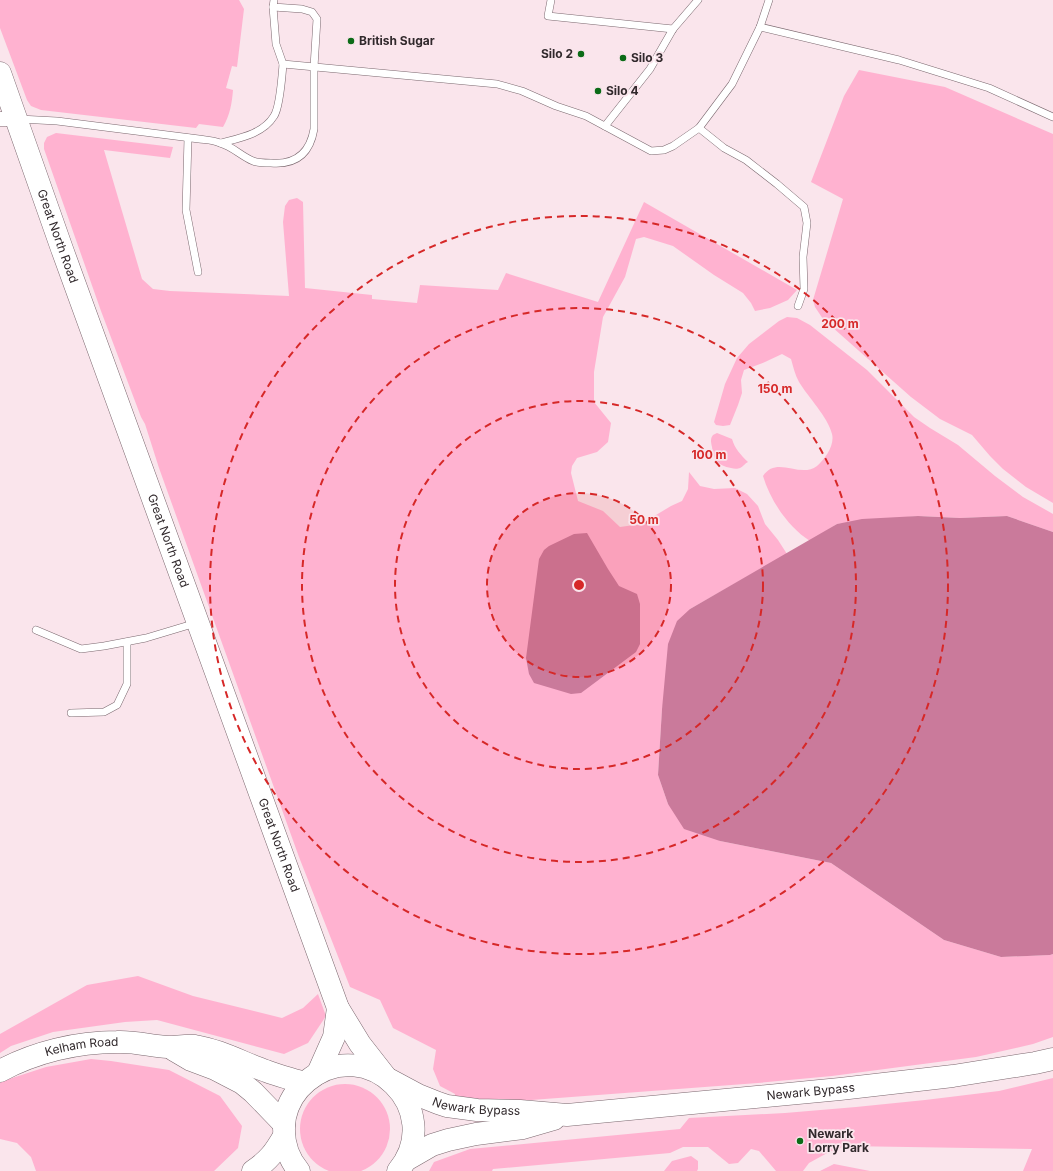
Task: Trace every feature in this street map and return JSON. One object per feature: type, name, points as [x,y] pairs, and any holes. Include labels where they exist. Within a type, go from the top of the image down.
[{"type":"main road","name":"Great North Road","points":[[0,73],[8,119],[62,249],[338,1008],[360,1044],[387,1078],[404,1096],[410,1108],[412,1115],[413,1135],[411,1149],[402,1166]]},
{"type":"main road","name":"Great North Road","points":[[284,1130],[286,1113],[290,1102],[296,1092],[311,1078],[334,1038],[338,1008]]},
{"type":"main road","name":"Kelham Road","points":[[0,1071],[33,1056],[61,1048],[91,1043],[118,1042],[168,1047],[194,1046],[217,1052],[266,1072],[311,1078]]},
{"type":"main road","name":"Kelham Road","points":[[168,1047],[191,1060],[229,1075],[242,1083],[253,1092],[284,1130]]},
{"type":"main road","name":"Newark Bypass","points":[[311,1078],[331,1068],[352,1065],[366,1068],[418,1095],[447,1106],[478,1110],[520,1111],[567,1115],[840,1089],[953,1076],[1053,1059]]},
{"type":"main road","name":"Newark Bypass","points":[[402,1166],[432,1145],[448,1140],[476,1134],[523,1128],[567,1115]]},
{"type":"main road","points":[[253,1171],[265,1163],[275,1152],[284,1130]]},
{"type":"main road","points":[[284,1130],[288,1154],[299,1171]]},
{"type":"lane","points":[[551,0],[548,16],[673,28]]},
{"type":"lane","points":[[605,126],[650,69],[673,28],[698,0]]},
{"type":"lane","points":[[283,64],[497,84],[522,91],[556,106],[586,116],[651,151],[664,150],[673,146],[699,128],[732,84],[760,27],[770,0]]},
{"type":"lane","points":[[8,119],[57,121],[221,143],[253,161],[281,164],[294,160],[303,154],[309,146],[313,137],[314,129],[314,67],[317,19],[312,12],[274,3],[276,44],[283,64],[275,115],[264,127],[247,137],[221,143]]},
{"type":"lane","points":[[760,27],[899,60],[989,88],[1053,117]]},
{"type":"lane","points":[[699,128],[724,148],[746,160],[804,207],[807,223],[803,257],[804,289],[798,306]]},
{"type":"lane","points":[[188,138],[186,210],[198,272]]},
{"type":"lane","points":[[36,630],[81,649],[146,638],[198,622]]},
{"type":"lane","points":[[71,713],[104,712],[117,706],[127,684],[127,642]]},
{"type":"shaded area","points":[[0,0],[239,0],[244,9],[237,67],[232,66],[226,88],[233,90],[230,109],[223,127],[199,124],[196,128],[41,110],[31,106],[27,100],[0,28]]},
{"type":"shaded area","points":[[859,70],[945,87],[1053,134],[1053,503],[1026,487],[1003,469],[972,435],[940,419],[911,397],[823,319],[815,307],[813,300],[843,199],[811,182],[844,96]]},
{"type":"shaded area","points":[[56,133],[173,147],[170,158],[104,150],[142,279],[153,289],[289,296],[283,222],[285,206],[289,200],[297,198],[303,202],[305,288],[372,295],[372,299],[417,303],[420,285],[498,290],[506,273],[598,302],[644,202],[797,290],[788,300],[770,308],[755,311],[743,293],[714,275],[673,246],[644,237],[636,239],[625,277],[603,317],[594,372],[594,402],[611,423],[608,442],[597,452],[577,458],[572,466],[571,473],[578,501],[603,511],[620,527],[641,524],[682,501],[688,489],[689,472],[700,486],[714,489],[735,488],[747,494],[758,506],[765,524],[787,554],[690,609],[662,709],[658,775],[668,804],[720,841],[831,863],[944,940],[1001,957],[1053,954],[1053,1037],[1033,1044],[976,1057],[832,1076],[758,1083],[491,1103],[455,1098],[455,1094],[440,1086],[433,1069],[436,1050],[393,1028],[380,1000],[350,987],[299,857],[159,468],[145,424],[101,311],[44,149],[44,143],[47,137]]},
{"type":"shaded area","points":[[787,317],[797,318],[810,325],[867,370],[914,417],[958,445],[1023,497],[1053,514],[1053,532],[1007,516],[960,518],[918,516],[837,524],[810,541],[802,535],[787,521],[775,503],[763,476],[775,467],[803,470],[817,466],[829,452],[833,438],[830,428],[822,414],[799,382],[791,359],[782,354],[744,370],[741,380],[742,393],[730,425],[716,425],[714,422],[725,384],[737,358],[749,344],[779,321]]},
{"type":"shaded area","points":[[717,433],[732,439],[738,451],[748,462],[737,469],[720,464],[715,458],[711,442],[713,435]]},
{"type":"shaded area","points":[[918,516],[960,518],[1007,516],[1053,532],[1053,954],[1050,955],[1001,957],[944,940],[831,863],[720,841],[684,829],[668,804],[658,775],[668,644],[677,621],[690,609],[837,524],[862,519]]},
{"type":"shaded area","points":[[587,533],[619,586],[637,594],[640,604],[640,644],[636,652],[581,693],[571,694],[534,683],[529,674],[526,658],[539,559],[544,550],[549,546],[574,534]]},
{"type":"shaded area","points":[[138,976],[193,996],[282,1018],[303,1008],[318,994],[326,1016],[308,1043],[284,1054],[157,1020],[125,1022],[53,1032],[11,1046],[0,1053],[0,1034],[87,985]]},
{"type":"shaded area","points":[[91,1059],[169,1070],[220,1096],[242,1126],[238,1148],[214,1171],[36,1171],[31,1157],[17,1143],[0,1139],[0,1083],[46,1067]]},
{"type":"shaded area","name":"Newark Lorry Park","points":[[1053,1078],[1053,1171],[1023,1171],[1032,1149],[845,1146],[829,1152],[809,1163],[803,1171],[776,1171],[759,1151],[751,1149],[738,1163],[729,1164],[708,1147],[683,1147],[670,1153],[493,1169],[492,1171],[429,1171],[434,1162],[470,1149],[680,1129],[689,1118],[785,1113],[856,1107],[999,1091]]},
{"type":"shaded area","points":[[345,1084],[362,1088],[377,1097],[386,1112],[390,1129],[386,1146],[377,1161],[362,1170],[345,1174],[328,1170],[313,1161],[304,1146],[300,1129],[304,1112],[313,1097],[328,1088]]},
{"type":"shaded area","points":[[691,1156],[698,1161],[697,1171],[664,1171],[672,1161]]},
{"type":"shaded area","points":[[834,1164],[870,1171],[820,1171]]},
{"type":"place","name":"British Sugar","points":[[351,41]]},
{"type":"place","name":"Silo 2","points":[[581,54]]},
{"type":"place","name":"Silo 3","points":[[623,58]]},
{"type":"place","name":"Silo 4","points":[[598,91]]},
{"type":"place","name":"Newark Lorry Park","points":[[800,1141]]}]
